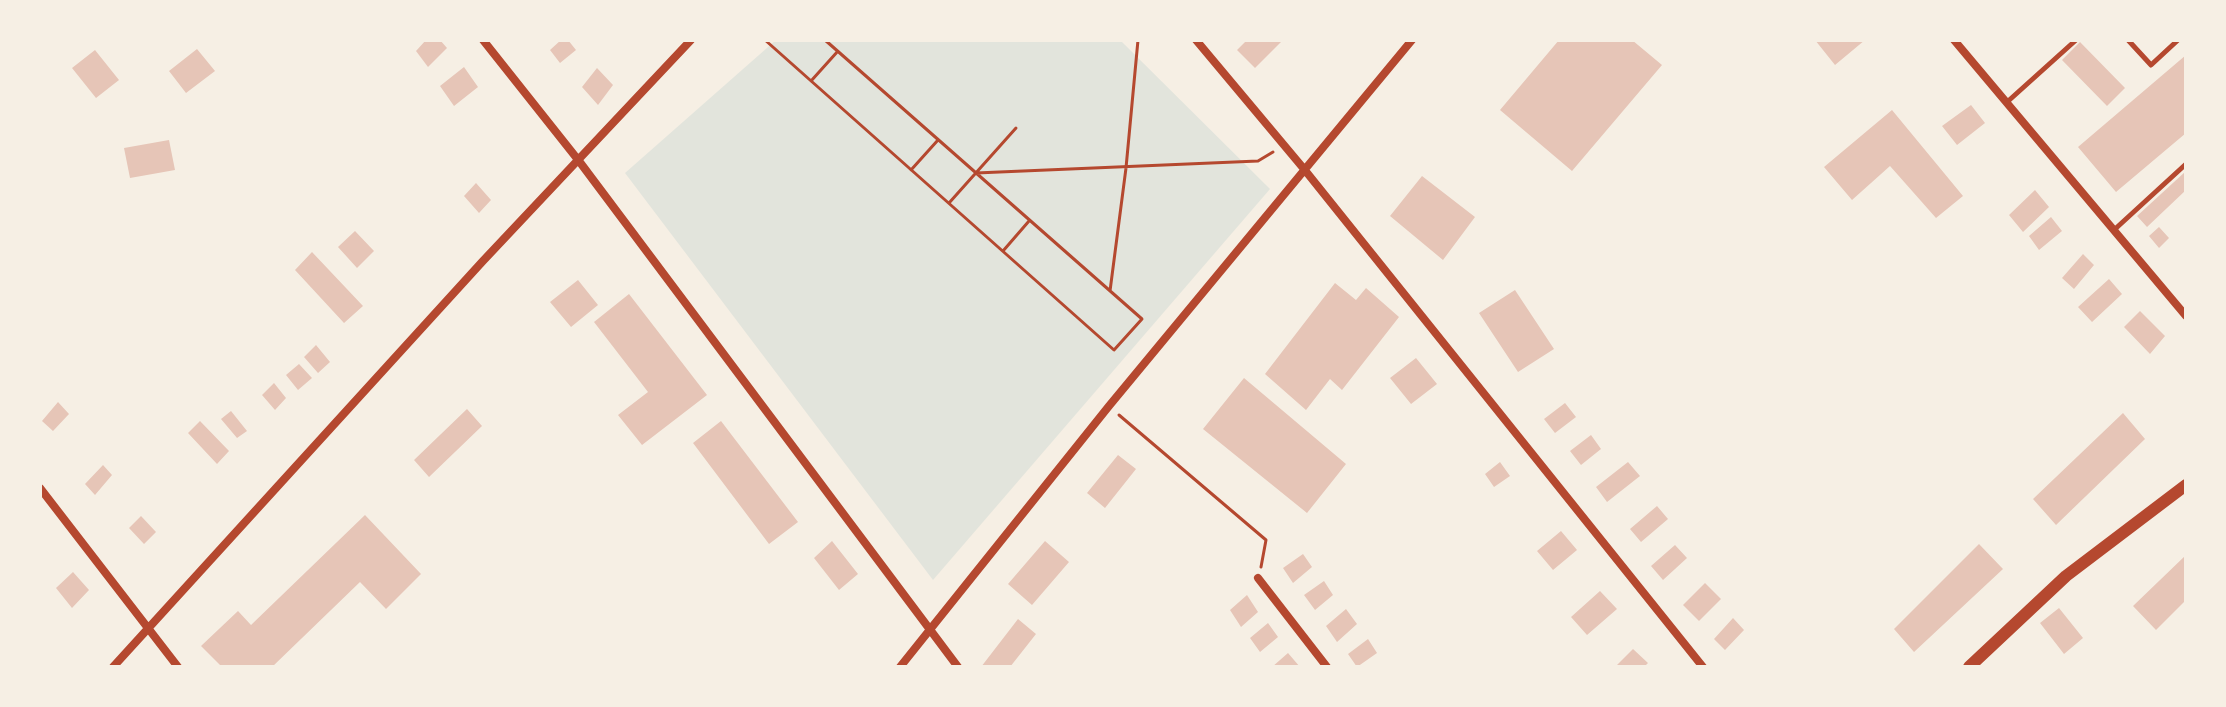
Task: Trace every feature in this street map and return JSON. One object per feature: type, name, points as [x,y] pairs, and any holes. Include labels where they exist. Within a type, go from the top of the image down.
[{"type":"street","points":[[483,40],[579,161],[958,667]]},
{"type":"street","points":[[113,667],[482,262],[691,40]]},
{"type":"street","points":[[1196,40],[1304,169],[1703,667]]},
{"type":"street","points":[[900,667],[1109,406],[1412,40]]},
{"type":"street","points":[[1954,40],[2186,316]]},
{"type":"street","points":[[1969,667],[2066,576],[2186,485]]},
{"type":"street","points":[[40,488],[178,667]]},
{"type":"street","points":[[1258,578],[1327,667]]},
{"type":"lane","points":[[2006,103],[2076,40]]},
{"type":"lane","points":[[2128,40],[2151,65],[2178,40]]},
{"type":"lane","points":[[2114,231],[2186,164]]},
{"type":"path","points":[[765,40],[1114,350],[1142,319],[825,40]]},
{"type":"path","points":[[1110,291],[1138,40]]},
{"type":"path","points":[[811,81],[838,51]]},
{"type":"path","points":[[949,203],[1016,128]]},
{"type":"path","points":[[911,170],[938,140]]},
{"type":"path","points":[[976,173],[1258,161],[1283,146]]},
{"type":"path","points":[[1003,251],[1029,221]]},
{"type":"path","points":[[1109,406],[1266,540],[1258,578]]},
{"type":"shaded area","points":[[776,40],[1120,40],[1270,189],[933,580],[625,173]]},
{"type":"building","points":[[426,40],[440,40],[447,48],[428,67],[416,51]]},
{"type":"building","points":[[561,40],[568,40],[576,50],[560,63],[550,50]]},
{"type":"building","points":[[1247,40],[1283,40],[1255,68],[1237,50]]},
{"type":"building","points":[[1559,40],[1632,40],[1662,65],[1572,171],[1500,110]]},
{"type":"building","points":[[1815,40],[1865,40],[1835,65]]},
{"type":"building","points":[[2080,42],[2125,88],[2107,106],[2062,60]]},
{"type":"building","points":[[197,49],[215,71],[186,93],[169,71]]},
{"type":"building","points":[[95,50],[119,80],[96,98],[72,68]]},
{"type":"building","points":[[2186,55],[2186,133],[2116,192],[2078,147]]},
{"type":"building","points":[[464,67],[478,87],[454,106],[440,86]]},
{"type":"building","points":[[597,68],[613,85],[598,105],[582,87]]},
{"type":"building","points":[[1971,105],[1985,123],[1957,145],[1942,126]]},
{"type":"building","points":[[1892,110],[1963,196],[1936,218],[1890,166],[1852,200],[1824,167]]},
{"type":"building","points":[[169,140],[175,170],[130,178],[124,148]]},
{"type":"building","points":[[2186,171],[2186,190],[2147,227],[2137,216]]},
{"type":"building","points":[[1422,176],[1475,217],[1443,260],[1390,216]]},
{"type":"building","points":[[476,183],[491,200],[479,213],[464,196]]},
{"type":"building","points":[[2035,190],[2049,207],[2023,232],[2009,215]]},
{"type":"building","points":[[2051,217],[2062,231],[2039,250],[2029,236]]},
{"type":"building","points":[[2159,227],[2169,238],[2159,248],[2149,236]]},
{"type":"building","points":[[355,231],[374,251],[357,268],[338,247]]},
{"type":"building","points":[[312,252],[363,306],[344,323],[295,270]]},
{"type":"building","points":[[2083,254],[2094,265],[2074,289],[2062,278]]},
{"type":"building","points":[[2109,279],[2122,294],[2092,322],[2078,307]]},
{"type":"building","points":[[578,280],[598,305],[571,327],[550,302]]},
{"type":"building","points":[[1335,283],[1356,300],[1366,288],[1399,317],[1342,390],[1330,379],[1306,410],[1265,374]]},
{"type":"building","points":[[1515,290],[1554,349],[1518,372],[1479,313]]},
{"type":"building","points":[[629,294],[707,395],[642,445],[618,415],[648,392],[594,322]]},
{"type":"building","points":[[2140,311],[2165,336],[2150,354],[2124,327]]},
{"type":"building","points":[[316,345],[330,362],[318,373],[304,357]]},
{"type":"building","points":[[1416,358],[1437,384],[1411,404],[1390,378]]},
{"type":"building","points":[[299,364],[312,378],[298,390],[286,375]]},
{"type":"building","points":[[1244,378],[1346,464],[1307,513],[1203,429]]},
{"type":"building","points":[[274,383],[286,398],[275,410],[262,395]]},
{"type":"building","points":[[58,402],[69,414],[53,431],[42,421]]},
{"type":"building","points":[[1565,403],[1576,417],[1555,433],[1544,419]]},
{"type":"building","points":[[467,409],[482,426],[429,477],[414,460]]},
{"type":"building","points":[[231,411],[247,431],[237,438],[221,419]]},
{"type":"building","points":[[2123,413],[2145,439],[2056,525],[2033,499]]},
{"type":"building","points":[[200,421],[229,451],[217,464],[188,433]]},
{"type":"building","points":[[721,421],[798,522],[769,544],[693,443]]},
{"type":"building","points":[[1591,435],[1601,449],[1581,465],[1570,451]]},
{"type":"building","points":[[1118,455],[1136,469],[1105,508],[1087,493]]},
{"type":"building","points":[[1500,462],[1510,476],[1494,487],[1485,474]]},
{"type":"building","points":[[1628,462],[1640,476],[1607,502],[1596,487]]},
{"type":"building","points":[[103,465],[112,475],[95,495],[85,484]]},
{"type":"building","points":[[1657,506],[1668,519],[1641,542],[1630,529]]},
{"type":"building","points":[[365,515],[421,574],[386,609],[360,582],[272,667],[222,667],[201,646],[238,611],[251,625]]},
{"type":"building","points":[[141,516],[156,532],[144,544],[129,528]]},
{"type":"building","points":[[1561,531],[1577,550],[1553,570],[1537,551]]},
{"type":"building","points":[[832,541],[858,574],[839,590],[814,558]]},
{"type":"building","points":[[1045,541],[1069,562],[1032,605],[1008,584]]},
{"type":"building","points":[[1979,544],[2003,569],[1914,652],[1894,629]]},
{"type":"building","points":[[1675,545],[1687,558],[1663,580],[1651,566]]},
{"type":"building","points":[[1303,554],[1312,567],[1293,583],[1283,568]]},
{"type":"building","points":[[2186,555],[2186,600],[2156,630],[2133,606]]},
{"type":"building","points":[[73,572],[89,590],[72,608],[56,588]]},
{"type":"building","points":[[1324,581],[1333,595],[1315,610],[1304,595]]},
{"type":"building","points":[[1705,583],[1721,599],[1699,621],[1683,605]]},
{"type":"building","points":[[1600,591],[1617,609],[1587,635],[1571,617]]},
{"type":"building","points":[[1247,595],[1258,612],[1241,627],[1230,610]]},
{"type":"building","points":[[2059,608],[2083,638],[2064,654],[2040,623]]},
{"type":"building","points":[[1346,609],[1357,624],[1337,642],[1326,626]]},
{"type":"building","points":[[1733,618],[1744,630],[1725,650],[1714,639]]},
{"type":"building","points":[[1018,619],[1036,634],[1010,667],[981,667]]},
{"type":"building","points":[[1268,623],[1278,637],[1260,652],[1250,638]]},
{"type":"building","points":[[1368,639],[1377,653],[1357,667],[1348,654]]},
{"type":"building","points":[[1633,649],[1648,663],[1644,667],[1615,667]]},
{"type":"building","points":[[1288,653],[1300,667],[1272,667]]}]
